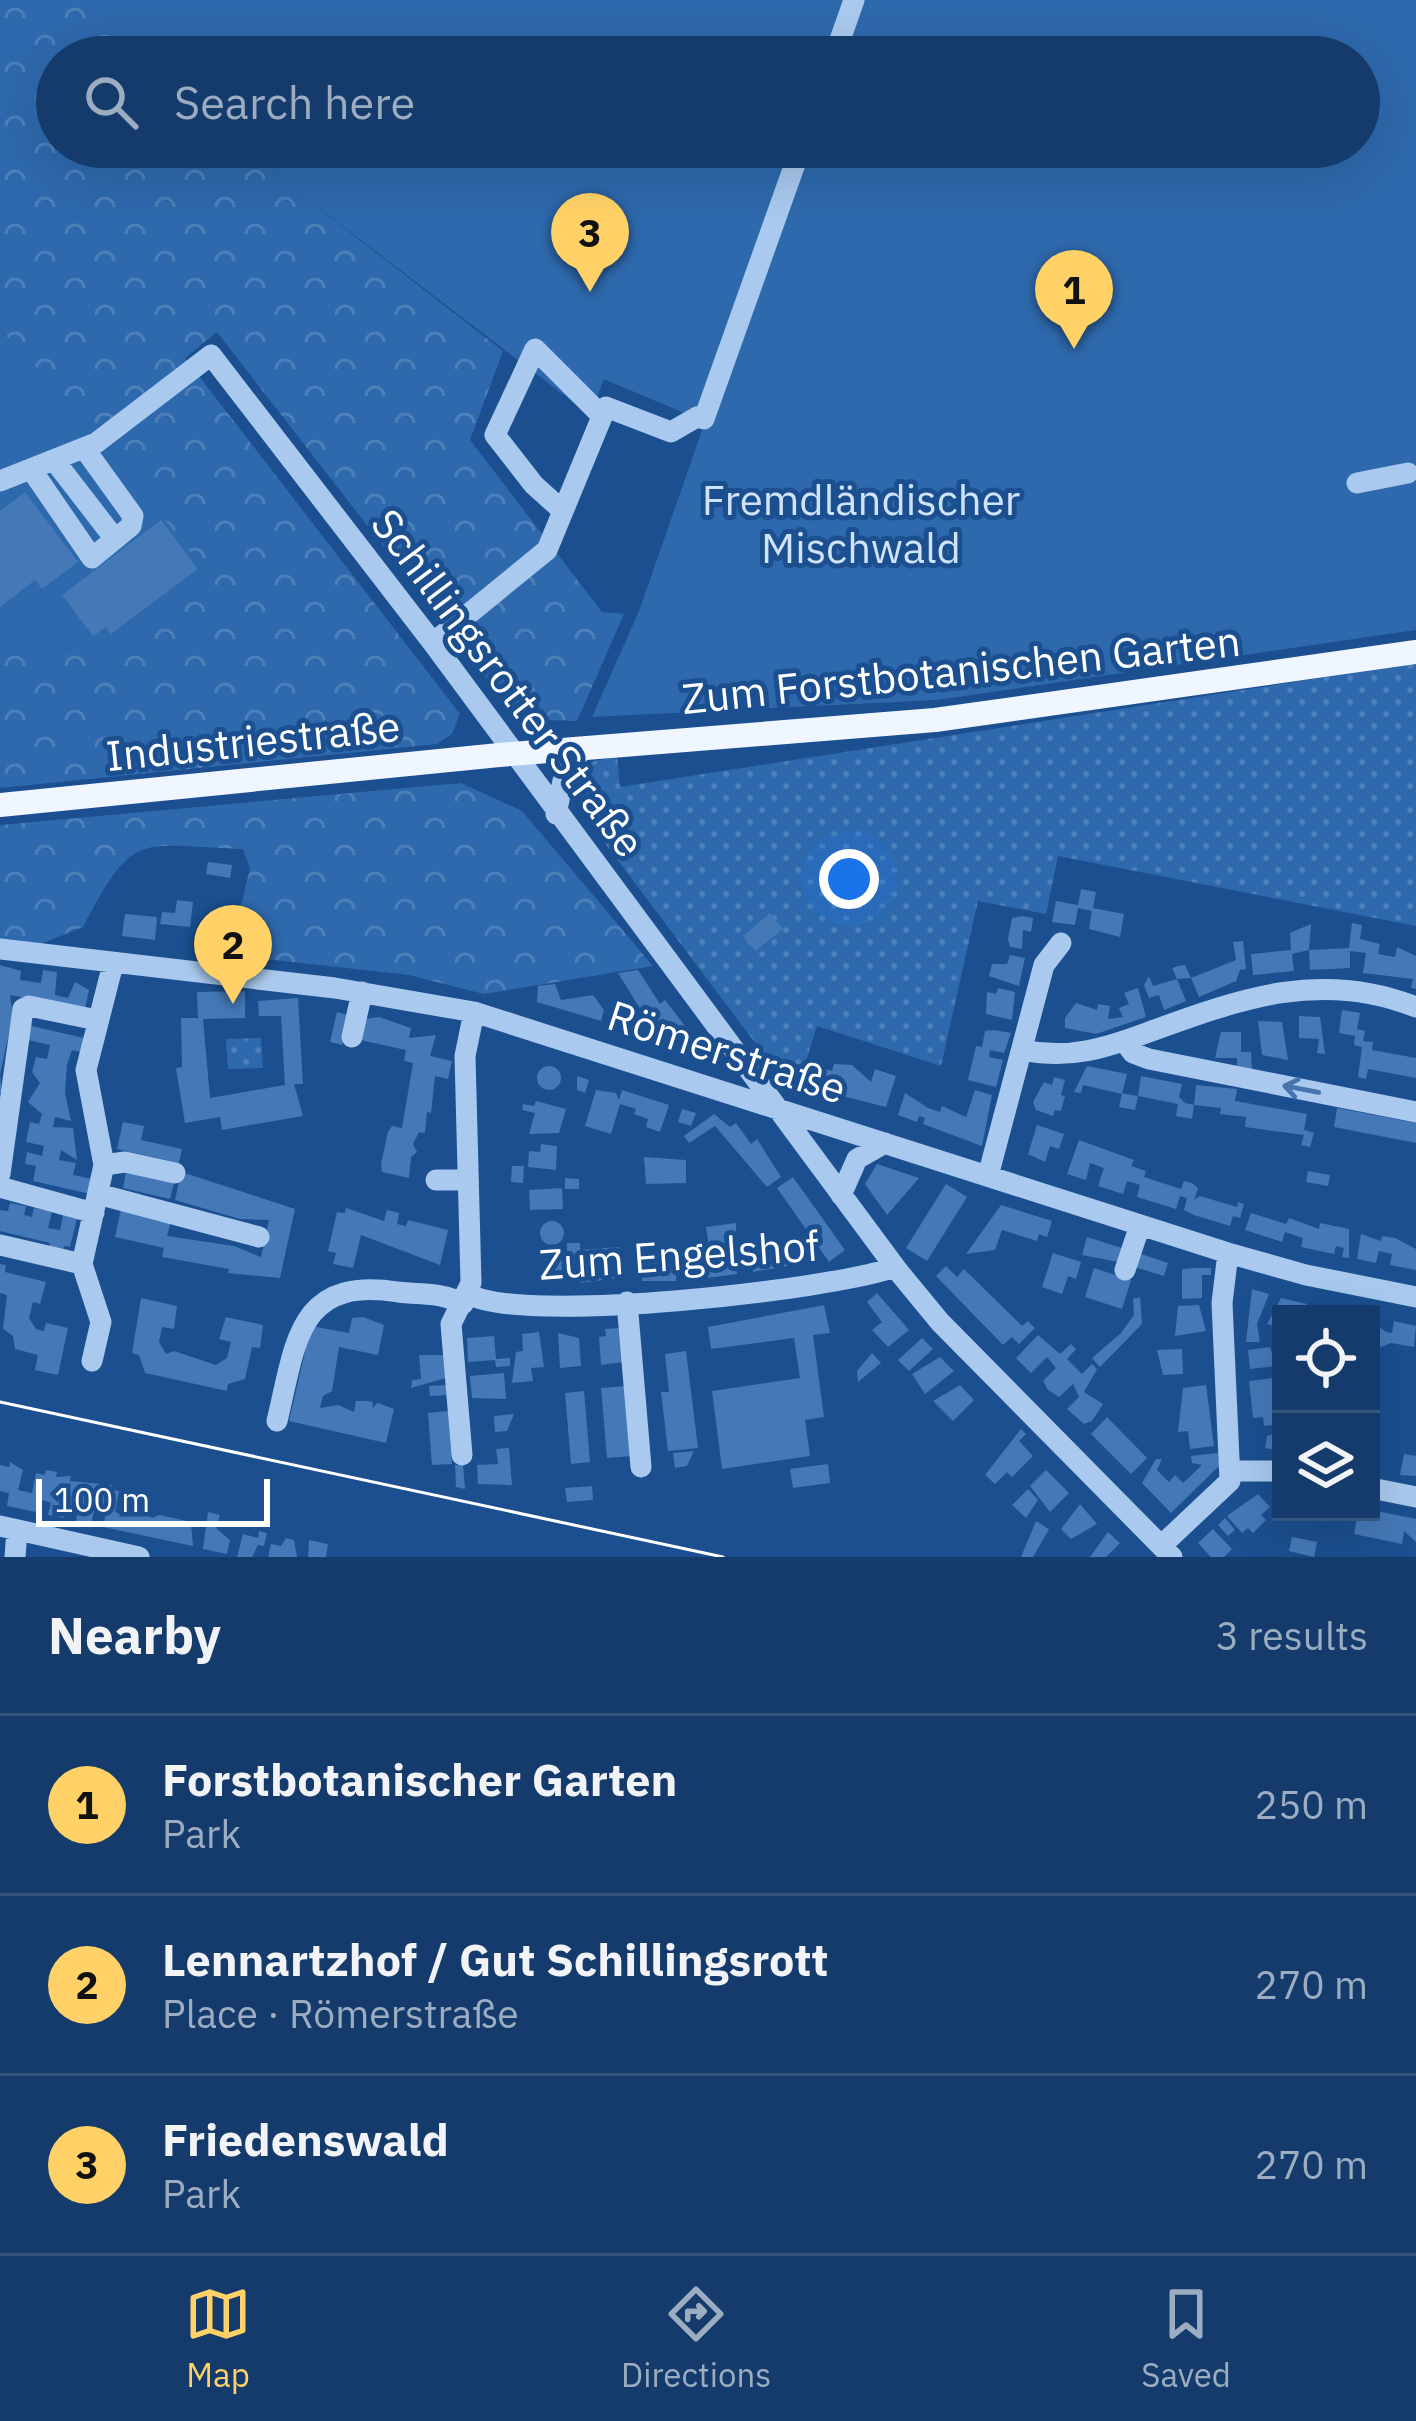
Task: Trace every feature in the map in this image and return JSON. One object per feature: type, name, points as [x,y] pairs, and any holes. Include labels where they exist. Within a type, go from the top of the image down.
[{"type":"main road","name":"Zum Forstbotanischen Garten","points":[[513,754],[935,720],[1416,652]]},
{"type":"main road","name":"Industriestraße","points":[[0,806],[513,754]]},
{"type":"street","points":[[841,36],[854,0]]},
{"type":"street","points":[[433,643],[547,550],[599,413],[606,407],[671,432],[697,416],[704,419],[794,168]]},
{"type":"street","points":[[563,512],[534,485],[495,435],[535,349],[599,413]]},
{"type":"street","name":"Schillingsrotter Straße","points":[[84,448],[211,355],[433,643],[895,1268],[940,1322],[1166,1551]]},
{"type":"street","points":[[0,482],[31,469],[84,448],[133,515],[131,526],[92,558],[31,469]]},
{"type":"street","points":[[54,460],[115,539]]},
{"type":"street","points":[[1357,483],[1408,473]]},
{"type":"street","points":[[556,814],[563,781],[580,750]]},
{"type":"street","points":[[988,1176],[1044,965],[1061,943]]},
{"type":"street","name":"Römerstraße","points":[[0,949],[362,992],[474,1012],[1228,1253],[1416,1297]]},
{"type":"street","points":[[92,1360],[101,1322],[82,1264],[104,1165],[86,1083],[113,964]]},
{"type":"street","points":[[1023,1050],[1071,1055],[1241,998],[1312,986],[1356,988],[1416,1007]]},
{"type":"street","points":[[352,1037],[362,992]]},
{"type":"street","points":[[0,1174],[23,1010],[29,1006],[98,1020]]},
{"type":"street","points":[[474,1012],[465,1056],[466,1299],[451,1324],[461,1445],[484,1432]]},
{"type":"street","points":[[1124,1041],[1133,1053],[1149,1059],[1416,1112]]},
{"type":"street","points":[[716,1089],[734,1075],[742,1058]]},
{"type":"street","points":[[842,1195],[856,1159],[885,1143]]},
{"type":"street","points":[[104,1165],[125,1162],[175,1173]]},
{"type":"street","points":[[436,1180],[469,1180]]},
{"type":"street","points":[[0,1187],[260,1237]]},
{"type":"street","points":[[1125,1270],[1140,1225]]},
{"type":"street","points":[[0,1245],[82,1264]]},
{"type":"street","points":[[1166,1551],[1230,1481],[1223,1319],[1228,1253]]},
{"type":"street","name":"Zum Engelshof","points":[[277,1420],[298,1332],[320,1303],[366,1286],[446,1294],[500,1306],[694,1300],[862,1279],[895,1268]]},
{"type":"street","points":[[627,1301],[641,1467]]},
{"type":"street","points":[[1232,1471],[1272,1471]]},
{"type":"street","points":[[1380,1490],[1416,1497]]},
{"type":"street","points":[[15,1557],[9,1528],[139,1557]]},
{"type":"green space","points":[[0,0],[108,0],[144,36],[36,36],[36,168],[275,168],[299,193],[503,351],[470,440],[602,612],[624,614],[577,721],[543,720],[501,698],[217,332],[185,358],[460,714],[452,734],[437,744],[0,788],[0,656],[136,641],[87,420],[0,330]]},
{"type":"green space","name":"Fremdländischer Mischwald","points":[[108,0],[1416,0],[1416,630],[937,700],[592,717],[639,611],[705,422],[604,379],[590,415],[299,193],[275,168],[1380,168],[1380,36],[144,36]]},
{"type":"green space","points":[[0,330],[87,420],[211,579],[136,641],[0,656]]},
{"type":"green space","points":[[1416,663],[1416,926],[1058,856],[1046,914],[978,901],[941,1066],[817,1026],[795,1096],[595,830],[573,777],[594,761],[617,757],[620,787]]},
{"type":"green space","points":[[461,783],[522,811],[653,966],[484,994],[409,975],[229,955],[250,869],[243,849],[181,846],[160,846],[129,858],[100,895],[83,927],[38,945],[0,940],[0,825]]},
{"type":"green space","points":[[261,1038],[263,1068],[228,1069],[226,1039]]},
{"type":"building","points":[[25,492],[78,562],[42,589],[35,580],[0,607],[0,511]]},
{"type":"building","points":[[161,520],[198,569],[111,634],[106,627],[93,636],[62,595]]},
{"type":"building","points":[[208,862],[232,865],[230,878],[206,874]]},
{"type":"building","points":[[1081,889],[1096,892],[1093,908],[1124,914],[1120,937],[1089,929],[1092,911],[1078,908],[1075,925],[1052,922],[1056,901],[1078,905]]},
{"type":"building","points":[[177,900],[193,902],[190,927],[160,924],[162,912],[175,913]]},
{"type":"building","points":[[770,913],[783,929],[755,951],[743,936]]},
{"type":"building","points":[[125,914],[157,917],[155,940],[122,936]]},
{"type":"building","points":[[1012,918],[1033,918],[1031,932],[1023,930],[1022,949],[1010,947]]},
{"type":"building","points":[[1352,923],[1362,925],[1360,939],[1380,944],[1378,954],[1395,957],[1397,947],[1416,956],[1416,989],[1411,988],[1413,979],[1363,973],[1366,953],[1350,951],[1350,968],[1310,970],[1309,950],[1349,948]]},
{"type":"building","points":[[1311,924],[1309,950],[1292,954],[1294,971],[1253,975],[1251,954],[1291,950],[1290,933]]},
{"type":"building","points":[[1243,941],[1246,969],[1240,970],[1236,981],[1199,997],[1191,978],[1236,960],[1233,942]]},
{"type":"building","points":[[1010,955],[1025,958],[1019,986],[989,976],[992,964],[1007,964]]},
{"type":"building","points":[[0,965],[21,971],[20,980],[41,983],[43,970],[57,972],[55,995],[68,998],[75,982],[89,990],[85,1009],[10,995],[13,1014],[0,1075]]},
{"type":"building","points":[[1185,965],[1191,978],[1177,979],[1172,968]]},
{"type":"building","points":[[638,970],[660,1004],[665,1000],[700,1045],[687,1054],[650,1012],[644,1015],[618,973]]},
{"type":"building","points":[[1149,976],[1153,986],[1177,979],[1186,1001],[1164,1010],[1159,995],[1149,998],[1144,985]]},
{"type":"building","points":[[555,984],[561,1000],[593,995],[604,1010],[601,1021],[537,1002],[538,986]]},
{"type":"building","points":[[998,988],[1015,992],[1012,1020],[986,1014],[987,992],[996,994]]},
{"type":"building","points":[[1138,988],[1146,1017],[1096,1034],[1065,1028],[1065,1018],[1076,1003],[1097,1010],[1098,1004],[1110,1006],[1108,1019],[1123,1017],[1119,1008],[1129,1004],[1124,993]]},
{"type":"building","points":[[245,991],[245,1018],[203,1019],[210,1098],[285,1085],[281,1016],[259,1016],[258,1001],[298,998],[303,1084],[294,1084],[303,1116],[222,1130],[220,1117],[185,1123],[176,1068],[182,1067],[181,1018],[198,1018],[197,992]]},
{"type":"building","points":[[1342,1010],[1360,1013],[1357,1029],[1365,1031],[1363,1041],[1373,1042],[1372,1050],[1416,1058],[1416,1078],[1368,1069],[1366,1079],[1358,1077],[1362,1047],[1354,1045],[1355,1036],[1339,1033]]},
{"type":"building","points":[[337,1012],[348,1015],[342,1045],[330,1042]]},
{"type":"building","points":[[1299,1016],[1320,1017],[1325,1054],[1317,1053],[1319,1039],[1299,1038]]},
{"type":"building","points":[[379,1017],[411,1028],[409,1038],[436,1035],[430,1056],[452,1061],[448,1079],[435,1076],[431,1113],[427,1112],[425,1133],[419,1132],[413,1144],[417,1152],[411,1157],[409,1178],[382,1172],[388,1132],[392,1126],[402,1128],[413,1063],[404,1061],[406,1050],[360,1040],[365,1019]]},
{"type":"building","points":[[1258,1021],[1282,1022],[1288,1060],[1262,1055]]},
{"type":"building","points":[[27,1025],[84,1038],[81,1052],[72,1050],[67,1064],[65,1093],[71,1121],[55,1117],[53,1127],[73,1128],[77,1160],[61,1150],[59,1160],[76,1163],[73,1175],[92,1179],[90,1194],[33,1181],[36,1166],[25,1164],[27,1152],[42,1156],[44,1146],[26,1142],[30,1122],[39,1124],[42,1114],[28,1102],[40,1083],[32,1072],[36,1057],[47,1059],[50,1045],[24,1039]]},
{"type":"building","points":[[985,1031],[1011,1033],[1004,1053],[990,1050],[989,1057],[1003,1060],[996,1087],[968,1080],[976,1046],[982,1047]]},
{"type":"building","points":[[1221,1032],[1241,1032],[1241,1052],[1251,1052],[1252,1070],[1237,1070],[1237,1058],[1215,1058]]},
{"type":"building","points":[[805,1063],[832,1071],[834,1064],[852,1065],[871,1082],[875,1069],[896,1076],[886,1107],[798,1085]]},
{"type":"building","points":[[549,1066],[561,1078],[549,1090],[537,1078]]},
{"type":"building","points":[[1087,1066],[1127,1074],[1122,1094],[1083,1085],[1081,1093],[1074,1092]]},
{"type":"building","points":[[577,1076],[589,1080],[585,1093],[577,1090]]},
{"type":"building","points":[[1141,1076],[1182,1084],[1179,1097],[1194,1105],[1192,1119],[1176,1116],[1178,1104],[1138,1096]]},
{"type":"building","points":[[1054,1077],[1065,1080],[1061,1095],[1065,1096],[1061,1111],[1055,1110],[1053,1116],[1036,1110],[1033,1102],[1044,1082],[1052,1085]]},
{"type":"building","points":[[1196,1085],[1237,1089],[1235,1101],[1307,1114],[1304,1130],[1314,1133],[1310,1147],[1301,1145],[1304,1135],[1245,1127],[1246,1117],[1194,1105]]},
{"type":"building","points":[[596,1090],[616,1093],[619,1100],[622,1090],[669,1105],[660,1132],[646,1127],[648,1119],[634,1114],[636,1109],[620,1104],[611,1134],[585,1126]]},
{"type":"building","points":[[975,1090],[992,1095],[982,1146],[923,1124],[925,1118],[919,1116],[917,1122],[898,1115],[905,1093],[928,1108],[940,1112],[942,1106],[966,1117]]},
{"type":"building","points":[[1122,1093],[1138,1096],[1135,1110],[1119,1107]]},
{"type":"building","points":[[536,1101],[566,1109],[559,1133],[529,1134],[535,1113],[522,1110],[523,1104],[534,1106]]},
{"type":"building","points":[[1337,1108],[1416,1123],[1416,1143],[1334,1127]]},
{"type":"building","points":[[682,1109],[696,1113],[691,1126],[678,1122]]},
{"type":"building","points":[[714,1114],[730,1127],[736,1123],[751,1144],[757,1139],[781,1177],[767,1187],[715,1126],[689,1143],[684,1136]]},
{"type":"building","points":[[123,1122],[144,1126],[141,1140],[182,1149],[179,1163],[117,1149]]},
{"type":"building","points":[[1037,1125],[1064,1134],[1059,1149],[1050,1146],[1045,1162],[1028,1154]]},
{"type":"building","points":[[1079,1140],[1134,1160],[1131,1166],[1146,1171],[1144,1177],[1181,1189],[1184,1181],[1192,1183],[1198,1188],[1194,1200],[1200,1196],[1237,1207],[1238,1202],[1244,1204],[1240,1218],[1233,1216],[1230,1226],[1184,1210],[1187,1198],[1180,1196],[1176,1209],[1137,1197],[1140,1185],[1127,1181],[1123,1194],[1098,1186],[1104,1168],[1090,1163],[1086,1180],[1067,1174]]},
{"type":"building","points":[[541,1144],[557,1146],[556,1170],[528,1167],[529,1151],[540,1152]]},
{"type":"building","points":[[644,1157],[686,1160],[686,1183],[646,1184]]},
{"type":"building","points":[[877,1164],[919,1178],[887,1215],[865,1184]]},
{"type":"building","points":[[512,1166],[524,1166],[523,1183],[511,1182]]},
{"type":"building","points":[[1308,1171],[1330,1175],[1328,1186],[1306,1182]]},
{"type":"building","points":[[126,1172],[174,1183],[170,1199],[123,1188]]},
{"type":"building","points":[[188,1174],[295,1209],[280,1278],[228,1273],[229,1269],[162,1257],[164,1248],[115,1237],[121,1209],[171,1221],[167,1236],[234,1246],[261,1257],[269,1220],[240,1219],[175,1200],[180,1177]]},
{"type":"building","points":[[793,1177],[845,1250],[829,1262],[777,1188]]},
{"type":"building","points":[[565,1178],[579,1179],[579,1189],[565,1189]]},
{"type":"building","points":[[946,1184],[967,1197],[927,1261],[906,1248]]},
{"type":"building","points":[[562,1188],[563,1209],[530,1210],[529,1190]]},
{"type":"building","points":[[10,1203],[26,1206],[24,1215],[32,1217],[34,1208],[52,1212],[48,1228],[60,1230],[63,1215],[77,1218],[70,1247],[64,1246],[62,1253],[49,1250],[50,1243],[0,1231],[0,1210],[8,1211]]},
{"type":"building","points":[[1001,1205],[1052,1221],[1047,1237],[1039,1234],[1037,1241],[1002,1230],[995,1250],[966,1254]]},
{"type":"building","points":[[346,1208],[384,1221],[387,1210],[399,1213],[397,1224],[406,1226],[408,1220],[448,1230],[440,1265],[361,1235],[353,1268],[333,1264],[336,1253],[328,1251],[337,1212],[345,1213]]},
{"type":"building","points":[[1251,1213],[1286,1224],[1289,1218],[1319,1229],[1320,1223],[1349,1229],[1349,1258],[1342,1257],[1344,1248],[1336,1246],[1334,1254],[1301,1247],[1303,1238],[1285,1232],[1282,1242],[1245,1230]]},
{"type":"building","points":[[552,1221],[561,1224],[561,1242],[552,1245],[543,1242],[540,1233],[543,1224]]},
{"type":"building","points":[[736,1223],[737,1274],[698,1279],[687,1264],[676,1265],[676,1281],[642,1281],[641,1256],[675,1255],[675,1250],[710,1254],[706,1227]]},
{"type":"building","points":[[1361,1234],[1381,1241],[1382,1236],[1395,1238],[1416,1249],[1416,1270],[1390,1265],[1392,1254],[1379,1251],[1376,1263],[1357,1259]]},
{"type":"building","points":[[1087,1237],[1128,1250],[1124,1263],[1082,1255]]},
{"type":"building","points":[[567,1243],[580,1243],[580,1250],[619,1247],[619,1278],[580,1283],[580,1264],[568,1264],[567,1282],[547,1283],[545,1259],[567,1258]]},
{"type":"building","points":[[776,1248],[786,1251],[788,1266],[753,1272],[751,1255]]},
{"type":"building","points":[[1135,1252],[1168,1263],[1164,1276],[1131,1266]]},
{"type":"building","points":[[1053,1253],[1081,1262],[1076,1279],[1068,1276],[1062,1294],[1042,1287]]},
{"type":"building","points":[[0,1264],[6,1265],[5,1272],[46,1282],[40,1304],[33,1302],[29,1318],[36,1329],[44,1331],[46,1323],[68,1328],[58,1375],[35,1370],[38,1355],[15,1349],[13,1336],[3,1329],[7,1295],[0,1293]]},
{"type":"building","points":[[946,1266],[957,1277],[964,1269],[1022,1326],[1028,1321],[1035,1328],[1019,1344],[1012,1337],[1003,1345],[936,1276]]},
{"type":"building","points":[[1094,1268],[1131,1280],[1122,1309],[1085,1297]]},
{"type":"building","points":[[1211,1268],[1211,1275],[1202,1275],[1202,1298],[1182,1299],[1182,1269]]},
{"type":"building","points":[[1252,1289],[1269,1294],[1257,1324],[1260,1342],[1246,1342]]},
{"type":"building","points":[[877,1293],[909,1330],[888,1347],[872,1330],[882,1322],[867,1302]]},
{"type":"building","points":[[1140,1297],[1142,1324],[1100,1367],[1092,1358],[1121,1333],[1134,1315],[1133,1299]]},
{"type":"building","points":[[141,1298],[177,1306],[174,1329],[162,1327],[159,1342],[166,1354],[174,1351],[216,1365],[227,1358],[231,1342],[219,1339],[226,1317],[263,1325],[260,1348],[252,1347],[245,1379],[228,1384],[227,1391],[145,1373],[139,1355],[132,1353]]},
{"type":"building","points":[[1281,1298],[1307,1304],[1307,1305],[1277,1305]]},
{"type":"building","points":[[824,1305],[830,1333],[813,1335],[824,1417],[805,1420],[810,1456],[722,1469],[712,1391],[800,1378],[794,1338],[711,1349],[708,1327]]},
{"type":"building","points":[[1199,1305],[1206,1331],[1175,1336],[1178,1306]]},
{"type":"building","points":[[352,1318],[384,1325],[378,1355],[339,1347],[332,1391],[323,1396],[320,1408],[338,1405],[354,1412],[356,1401],[367,1401],[373,1402],[372,1408],[378,1403],[394,1409],[386,1443],[289,1421],[311,1326],[349,1333]]},
{"type":"building","points":[[1394,1321],[1416,1326],[1414,1347],[1391,1343],[1380,1347],[1380,1328],[1392,1333]]},
{"type":"building","points":[[621,1328],[624,1362],[601,1365],[599,1337],[606,1336],[605,1329]]},
{"type":"building","points":[[539,1332],[544,1367],[531,1368],[533,1381],[512,1383],[516,1352],[523,1351],[522,1334]]},
{"type":"building","points":[[558,1333],[579,1338],[581,1366],[560,1368]]},
{"type":"building","points":[[1038,1335],[1060,1354],[1071,1344],[1076,1349],[1067,1359],[1082,1374],[1092,1364],[1097,1369],[1084,1392],[1103,1404],[1092,1421],[1084,1424],[1067,1409],[1079,1397],[1073,1384],[1059,1397],[1048,1390],[1043,1381],[1056,1368],[1047,1357],[1031,1373],[1016,1358]]},
{"type":"building","points":[[494,1336],[496,1359],[510,1358],[510,1366],[496,1367],[495,1360],[468,1362],[467,1338]]},
{"type":"building","points":[[922,1338],[933,1349],[909,1371],[898,1360]]},
{"type":"building","points":[[1270,1347],[1272,1366],[1250,1369],[1248,1350]]},
{"type":"building","points":[[1182,1349],[1183,1374],[1163,1375],[1157,1350]]},
{"type":"building","points":[[686,1351],[698,1448],[668,1451],[661,1392],[669,1392],[665,1354]]},
{"type":"building","points":[[872,1353],[881,1363],[858,1382],[857,1371]]},
{"type":"building","points":[[419,1355],[444,1355],[446,1378],[411,1388],[412,1380],[421,1379]]},
{"type":"building","points":[[940,1357],[954,1371],[925,1394],[912,1374]]},
{"type":"building","points":[[504,1373],[506,1399],[472,1398],[470,1376]]},
{"type":"building","points":[[1272,1378],[1272,1425],[1264,1426],[1263,1417],[1253,1418],[1249,1381]]},
{"type":"building","points":[[446,1385],[447,1395],[430,1396],[429,1386]]},
{"type":"building","points":[[960,1385],[974,1400],[953,1421],[933,1401]]},
{"type":"building","points":[[1206,1385],[1214,1446],[1190,1449],[1188,1431],[1178,1432],[1183,1388]]},
{"type":"building","points":[[626,1386],[633,1456],[607,1458],[601,1388]]},
{"type":"building","points":[[584,1391],[590,1462],[571,1464],[565,1393]]},
{"type":"building","points":[[448,1411],[452,1464],[432,1465],[428,1413]]},
{"type":"building","points":[[514,1414],[507,1431],[495,1432],[494,1416]]},
{"type":"building","points":[[1107,1417],[1147,1458],[1131,1474],[1091,1434]]},
{"type":"building","points":[[1021,1429],[1026,1434],[1019,1441],[1033,1456],[1012,1477],[1007,1472],[995,1484],[985,1475]]},
{"type":"building","points":[[509,1448],[512,1485],[478,1484],[477,1465],[498,1464],[496,1449]]},
{"type":"building","points":[[694,1451],[687,1466],[675,1468],[673,1453]]},
{"type":"building","points":[[1218,1453],[1219,1466],[1171,1513],[1142,1483],[1156,1459],[1162,1459],[1157,1470],[1169,1482],[1175,1475],[1183,1483],[1202,1465],[1192,1463],[1191,1456]]},
{"type":"building","points":[[1404,1454],[1416,1456],[1416,1476],[1400,1475]]},
{"type":"building","points":[[10,1462],[23,1470],[18,1490],[32,1493],[36,1473],[45,1475],[46,1470],[57,1472],[56,1477],[71,1476],[70,1481],[112,1485],[111,1490],[119,1491],[115,1512],[128,1517],[132,1499],[148,1503],[146,1513],[152,1518],[160,1515],[191,1522],[193,1546],[103,1527],[105,1517],[100,1513],[94,1512],[91,1524],[76,1521],[78,1509],[72,1507],[67,1506],[64,1518],[48,1515],[51,1503],[45,1501],[39,1500],[36,1512],[7,1506],[9,1493],[0,1491],[0,1465],[9,1467]]},
{"type":"building","points":[[828,1464],[830,1483],[793,1488],[790,1469]]},
{"type":"building","points":[[455,1465],[463,1465],[465,1489],[456,1487]]},
{"type":"building","points":[[1046,1470],[1069,1493],[1050,1512],[1030,1486]]},
{"type":"building","points":[[592,1486],[593,1500],[567,1502],[565,1488]]},
{"type":"building","points":[[1028,1489],[1038,1500],[1026,1518],[1012,1505]]},
{"type":"building","points":[[1258,1494],[1270,1507],[1261,1515],[1266,1520],[1253,1533],[1248,1528],[1242,1533],[1227,1516]]},
{"type":"building","points":[[1080,1504],[1097,1524],[1071,1539],[1061,1529]]},
{"type":"building","points":[[208,1512],[220,1515],[216,1528],[230,1540],[227,1554],[203,1549]]},
{"type":"building","points":[[1380,1512],[1416,1519],[1416,1542],[1404,1531],[1402,1544],[1354,1534],[1356,1521],[1380,1521]]},
{"type":"building","points":[[1225,1518],[1235,1530],[1228,1536],[1218,1525]]},
{"type":"building","points":[[1036,1521],[1049,1529],[1033,1557],[1021,1557]]},
{"type":"building","points":[[1213,1529],[1232,1549],[1224,1557],[1211,1557],[1198,1543]]},
{"type":"building","points":[[259,1531],[267,1533],[264,1546],[258,1545],[252,1557],[237,1557],[243,1534],[258,1538]]},
{"type":"building","points":[[1108,1532],[1120,1543],[1106,1557],[1090,1557]]},
{"type":"building","points":[[1292,1537],[1317,1542],[1314,1557],[1289,1551]]},
{"type":"building","points":[[286,1538],[294,1540],[297,1557],[268,1557],[271,1544],[281,1546]]},
{"type":"building","points":[[309,1540],[328,1544],[326,1557],[308,1557]]},
{"type":"tram line","points":[[0,1402],[723,1557]]},
{"type":"place","name":"Friedenswald","points":[[590,292]]},
{"type":"place","name":"Forstbotanischer Garten","points":[[1074,349]]},
{"type":"place","name":"Lennartzhof / Gut Schillingsrott","points":[[233,1004]]}]
